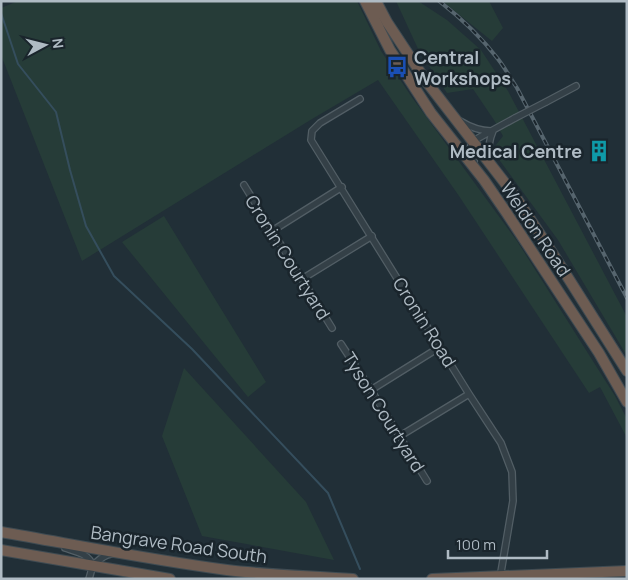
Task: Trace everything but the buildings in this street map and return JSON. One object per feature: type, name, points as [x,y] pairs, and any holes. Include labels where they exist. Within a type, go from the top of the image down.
[{"type":"highway","name":"Weldon Road","points":[[365,1],[390,50],[431,114],[484,180],[599,353],[627,402]]},
{"type":"highway","name":"Weldon Road","points":[[376,1],[387,22],[426,81],[515,196],[554,254],[627,371]]},
{"type":"highway","name":"Bangrave Road South","points":[[1,532],[229,570],[353,579]]},
{"type":"highway","name":"Bangrave Road South","points":[[1,550],[170,579]]},
{"type":"highway","points":[[432,579],[584,576],[627,571]]},
{"type":"street","points":[[484,180],[470,154],[470,147],[473,141],[576,86]]},
{"type":"street","name":"Cronin Road","points":[[360,99],[320,123],[312,131],[311,140],[501,443],[512,472],[512,501],[500,577]]},
{"type":"street","points":[[457,120],[480,130],[493,131]]},
{"type":"street","points":[[488,161],[490,137],[493,131]]},
{"type":"street","name":"Cronin Courtyard","points":[[244,185],[332,328]]},
{"type":"street","points":[[272,231],[342,187]]},
{"type":"street","points":[[302,279],[372,236]]},
{"type":"street","name":"Tyson Courtyard","points":[[341,344],[427,481]]},
{"type":"street","points":[[371,390],[440,347]]},
{"type":"street","points":[[400,436],[469,394]]},
{"type":"street","points":[[36,538],[82,553],[89,558],[92,566],[90,579]]},
{"type":"street","points":[[92,566],[107,554],[120,553]]},
{"type":"green space","points":[[18,1],[357,1],[381,51],[411,96],[517,241],[615,396],[627,419],[627,438],[600,387],[589,393],[459,196],[378,80],[82,261],[1,55],[1,8]]},
{"type":"green space","points":[[396,1],[418,1],[447,20],[481,50],[508,91],[627,317],[627,356],[558,240],[492,150],[503,136],[494,120],[473,89],[447,93],[419,51]]},
{"type":"green space","points":[[442,1],[489,1],[503,28],[492,41]]},
{"type":"green space","points":[[164,216],[266,382],[248,397],[122,242]]},
{"type":"green space","points":[[184,368],[306,502],[334,560],[202,536],[162,436]]},
{"type":"waterway","points":[[1,13],[18,64],[56,112],[86,226],[114,276],[192,349],[328,493],[360,569]]},
{"type":"railway","points":[[439,1],[478,35],[498,59],[517,88],[627,298]]},
{"type":"place","name":"Central Workshops","points":[[397,67]]},
{"type":"place","name":"Medical Centre","points":[[599,151]]}]
